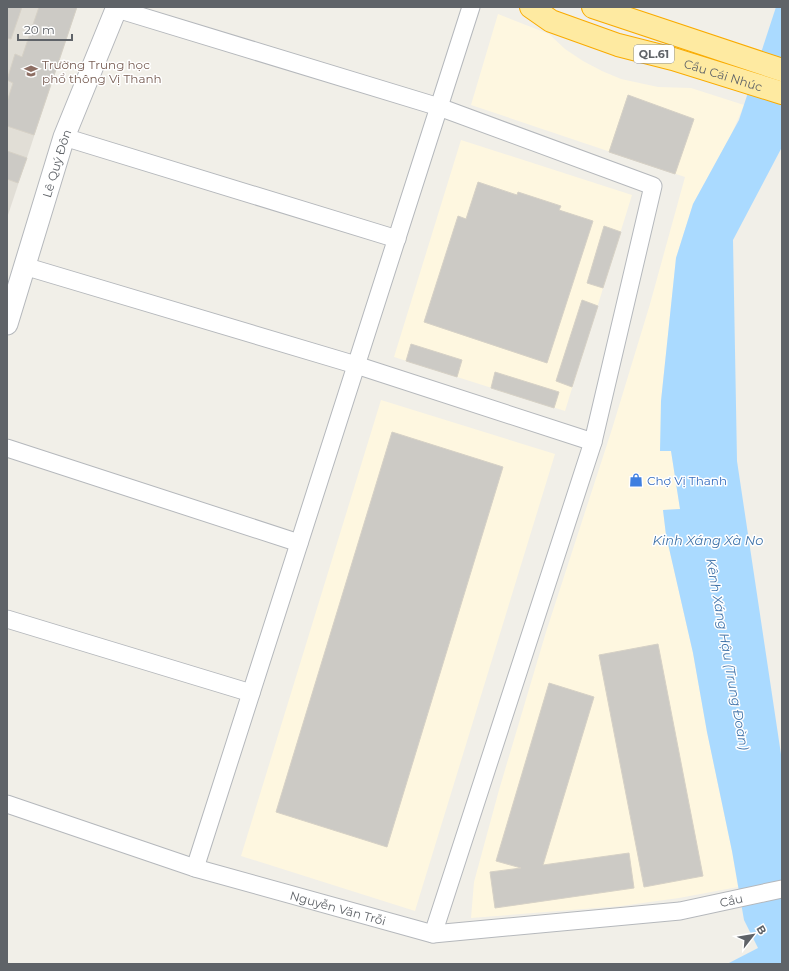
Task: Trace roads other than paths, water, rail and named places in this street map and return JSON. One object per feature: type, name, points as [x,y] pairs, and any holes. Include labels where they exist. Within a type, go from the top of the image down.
[{"type":"highway","name":"Cầu Cái Nhúc","points":[[531,7],[551,21],[618,45],[673,59],[782,93]]},
{"type":"highway","name":"Cầu Cái Nhúc","points":[[593,7],[782,70]]},
{"type":"street","points":[[195,868],[471,7]]},
{"type":"street","points":[[117,8],[439,107],[653,186],[593,442],[433,934]]},
{"type":"street","name":"Lê Quý Đôn","points":[[7,324],[64,137],[117,8]]},
{"type":"street","points":[[64,137],[397,239]]},
{"type":"street","points":[[24,266],[356,365],[593,442]]},
{"type":"street","points":[[7,448],[299,543]]},
{"type":"street","points":[[7,619],[251,693]]},
{"type":"street","name":"Nguyễn Văn Trỗi","points":[[7,804],[195,868],[433,934],[680,910]]},
{"type":"street","name":"Cầu","points":[[680,910],[782,888]]},
{"type":"water","name":"Kinh Xáng Xà No","points":[[776,7],[782,7],[782,147],[733,240],[737,461],[782,761],[782,964],[727,964],[758,948],[744,920],[693,653],[666,535],[663,510],[680,509],[671,451],[660,451],[661,401],[676,258],[693,204],[739,120]]},
{"type":"place","name":"Trường Trung học phổ thông Vị Thanh","points":[[31,71]]},
{"type":"place","name":"Chợ Vị Thanh","points":[[636,480]]},
{"type":"water label","name":"Kênh Xáng Hậu (Trung Đoàn)","points":[[728,654]]}]
